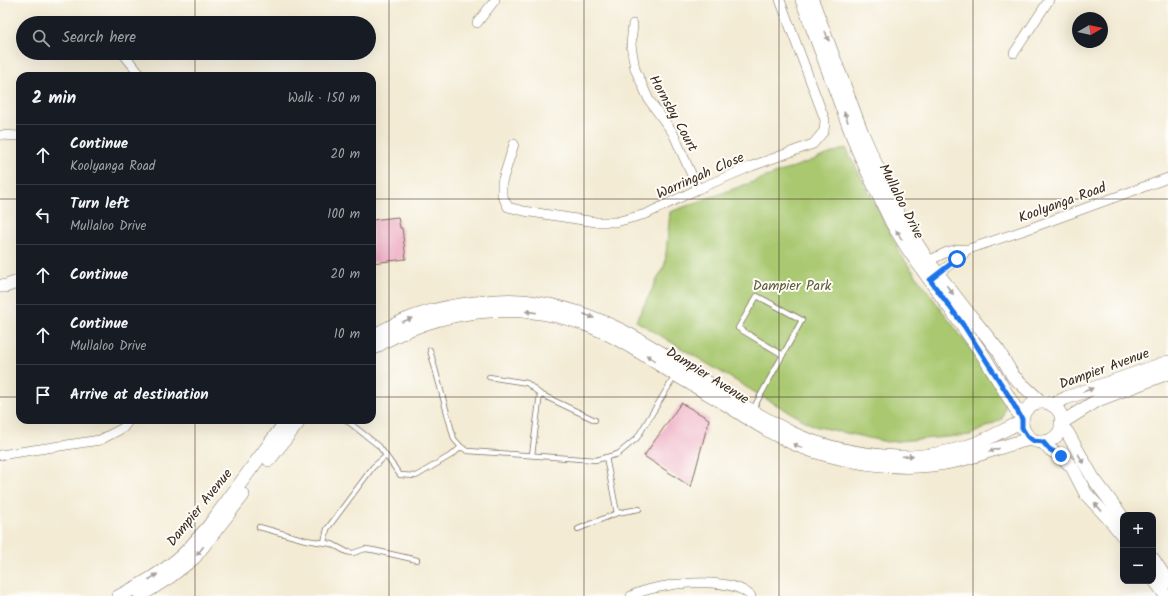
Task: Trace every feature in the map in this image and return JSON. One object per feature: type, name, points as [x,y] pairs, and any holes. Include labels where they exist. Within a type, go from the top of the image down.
[{"type":"main road","name":"Mullaloo Drive","points":[[802,0],[857,148],[892,223],[934,277],[1022,420]]},
{"type":"main road","name":"Mullaloo Drive","points":[[812,0],[862,133],[886,190],[925,264]]},
{"type":"main road","name":"Mullaloo Drive","points":[[934,277],[994,344],[1013,376],[1046,404]]},
{"type":"main road","points":[[0,286],[16,283]]},
{"type":"main road","name":"Dampier Avenue","points":[[376,339],[383,330],[404,321],[454,305],[498,301],[530,302],[559,306],[583,313],[635,337],[752,411],[792,433],[820,444],[841,449],[899,457],[932,454],[975,444],[1022,420]]},
{"type":"main road","name":"Dampier Avenue","points":[[376,342],[392,338],[426,324],[464,314],[510,310],[549,314],[597,329],[637,350],[788,442],[823,454],[854,461],[898,467],[923,467],[957,461],[1017,442],[1037,441]]},
{"type":"main road","name":"Dampier Avenue","points":[[1046,404],[1168,362]]},
{"type":"main road","name":"Dampier Avenue","points":[[1061,425],[1098,400],[1168,373]]},
{"type":"main road","points":[[1120,514],[1093,478],[1061,425],[1059,413],[1046,404],[1033,404],[1029,407],[1024,413],[1022,420],[1023,430],[1061,456],[1072,467],[1086,494],[1120,532]]},
{"type":"main road","name":"Dampier Avenue","points":[[119,596],[145,582],[179,558],[208,527],[284,424]]},
{"type":"main road","name":"Dampier Avenue","points":[[140,596],[165,580],[194,558],[297,424]]},
{"type":"main road","points":[[1037,441],[1050,440],[1055,437],[1061,425]]},
{"type":"main road","points":[[1156,564],[1168,582]]},
{"type":"main road","points":[[1156,582],[1166,596]]},
{"type":"street","points":[[477,23],[495,0]]},
{"type":"street","name":"Warringah Close","points":[[514,144],[502,182],[502,195],[508,207],[524,211],[596,222],[616,222],[646,214],[698,189],[752,166],[813,144],[824,131],[825,120],[780,0]]},
{"type":"street","points":[[1014,52],[1049,0]]},
{"type":"street","name":"Hornsby Court","points":[[633,24],[631,45],[635,69],[649,100],[673,133],[698,189]]},
{"type":"street","points":[[129,60],[138,72]]},
{"type":"street","points":[[0,136],[16,136]]},
{"type":"street","name":"Koolyanga Road","points":[[925,264],[951,251],[961,248],[966,250],[1168,178]]},
{"type":"street","name":"Koolyanga Road","points":[[934,277],[963,255],[966,250]]},
{"type":"street","points":[[0,455],[100,440],[123,428],[126,424]]},
{"type":"street","points":[[631,596],[664,586],[700,583],[732,586],[741,589],[751,596]]},
{"type":"lane","points":[[752,411],[783,355],[802,320],[757,296],[738,328],[783,355]]},
{"type":"lane","points":[[430,350],[454,439],[461,447],[468,451],[596,460],[618,454],[637,438],[676,375]]},
{"type":"lane","points":[[489,377],[527,383],[540,394],[595,420]]},
{"type":"lane","points":[[532,455],[540,394]]},
{"type":"lane","points":[[351,424],[379,446],[400,475],[416,476],[453,454],[461,447]]},
{"type":"lane","points":[[324,542],[327,529],[373,466],[386,456]]},
{"type":"lane","points":[[606,457],[617,513]]},
{"type":"lane","points":[[578,529],[617,513],[639,509]]},
{"type":"lane","points":[[258,527],[306,540],[332,544],[347,552],[352,553],[365,549],[417,560]]},
{"type":"green space","name":"Dampier Park","points":[[846,148],[903,258],[1007,398],[1002,419],[970,435],[887,442],[814,426],[636,321],[665,264],[670,212]]},
{"type":"building","points":[[398,217],[400,228],[402,228],[406,259],[376,263],[376,220]]},
{"type":"building","points":[[681,403],[709,419],[691,487],[644,456]]},
{"type":"route","points":[[957,259],[930,280],[964,326],[1007,393],[1022,419],[1022,428],[1027,436],[1031,440],[1043,442],[1049,449],[1061,456]]}]
